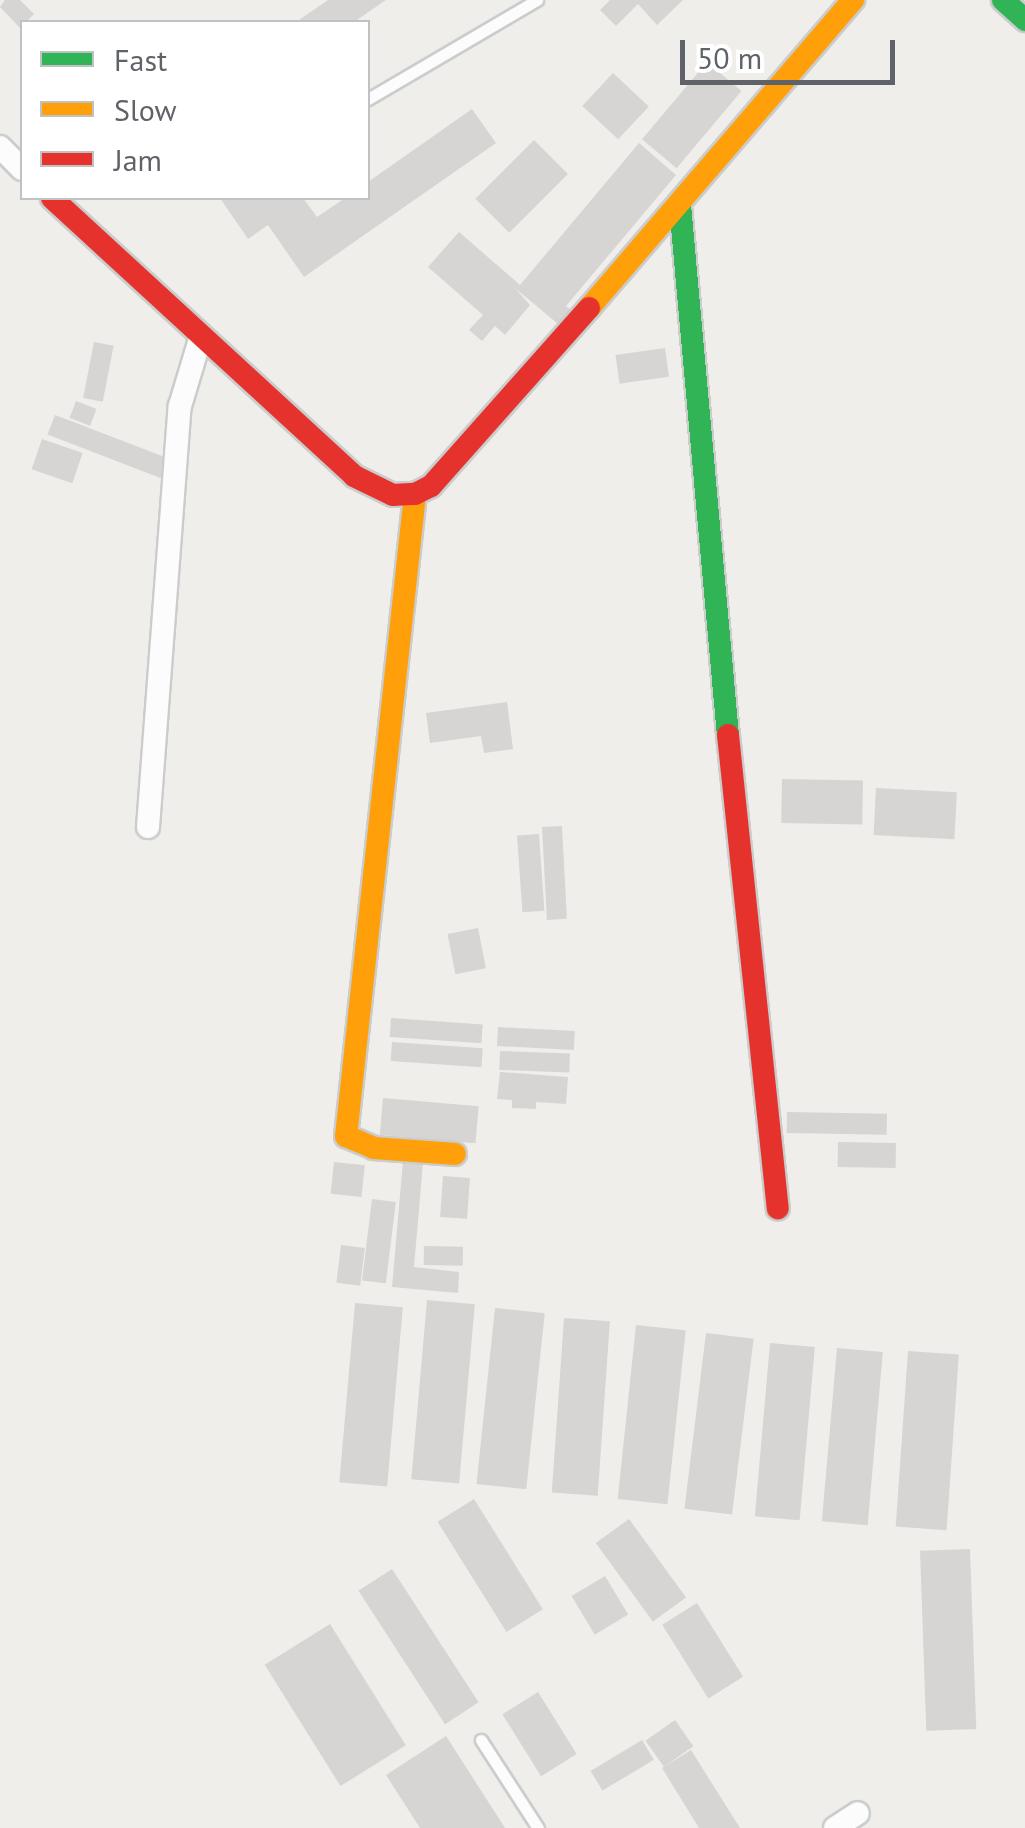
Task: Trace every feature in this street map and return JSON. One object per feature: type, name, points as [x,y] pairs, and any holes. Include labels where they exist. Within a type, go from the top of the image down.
[{"type":"street","points":[[54,200],[354,476],[393,494],[415,494],[432,486],[680,204],[852,0]]},
{"type":"street","points":[[1003,0],[1025,20]]},
{"type":"street","points":[[0,147],[20,167]]},
{"type":"street","points":[[680,204],[748,950],[778,1208]]},
{"type":"street","points":[[148,827],[180,406],[200,336]]},
{"type":"street","points":[[415,494],[346,1136],[374,1148],[455,1154]]},
{"type":"street","points":[[835,1828],[858,1812]]},
{"type":"lane","points":[[370,98],[537,0]]},
{"type":"lane","points":[[481,1740],[538,1828]]},
{"type":"building","points":[[5,0],[20,0],[34,14],[28,20],[20,20],[20,28],[0,7]]},
{"type":"building","points":[[328,0],[386,0],[357,20],[299,20]]},
{"type":"building","points":[[610,0],[683,0],[657,25],[638,4],[616,26],[600,10]]},
{"type":"building","points":[[707,62],[741,91],[677,168],[642,139]]},
{"type":"building","points":[[613,73],[649,106],[618,139],[582,106]]},
{"type":"building","points":[[472,109],[496,143],[304,277],[268,225],[248,239],[221,200],[304,200],[317,217],[342,200],[370,200],[370,181]]},
{"type":"building","points":[[534,140],[568,174],[509,233],[475,199]]},
{"type":"building","points":[[639,143],[676,175],[566,306],[576,314],[564,329],[515,288],[530,305],[505,335],[495,326],[482,341],[469,330],[483,315],[428,267],[459,232],[520,285]]},
{"type":"building","points":[[94,342],[114,346],[103,402],[83,398]]},
{"type":"building","points":[[665,348],[669,377],[620,384],[615,355]]},
{"type":"building","points":[[76,401],[97,409],[90,426],[70,418]]},
{"type":"building","points":[[55,415],[168,458],[160,478],[47,435]]},
{"type":"building","points":[[42,439],[83,453],[72,483],[32,469]]},
{"type":"building","points":[[507,702],[513,749],[484,753],[481,736],[430,743],[426,713]]},
{"type":"building","points":[[782,779],[863,780],[862,824],[781,823]]},
{"type":"building","points":[[876,788],[957,792],[954,839],[874,835]]},
{"type":"building","points":[[562,826],[567,919],[547,920],[542,827]]},
{"type":"building","points":[[539,834],[544,911],[522,912],[517,836]]},
{"type":"building","points":[[478,928],[486,968],[455,974],[448,934]]},
{"type":"building","points":[[391,1018],[483,1024],[481,1043],[390,1037]]},
{"type":"building","points":[[498,1027],[575,1031],[574,1050],[497,1046]]},
{"type":"building","points":[[392,1042],[483,1048],[481,1067],[391,1061]]},
{"type":"building","points":[[500,1051],[570,1053],[569,1072],[499,1070]]},
{"type":"building","points":[[500,1072],[568,1077],[566,1104],[536,1102],[536,1109],[512,1108],[512,1100],[497,1099]]},
{"type":"building","points":[[383,1098],[479,1106],[475,1143],[380,1135]]},
{"type":"building","points":[[787,1112],[887,1114],[887,1135],[787,1133]]},
{"type":"building","points":[[838,1142],[896,1143],[896,1168],[838,1167]]},
{"type":"building","points":[[403,1161],[423,1163],[414,1267],[459,1272],[458,1293],[392,1287]]},
{"type":"building","points":[[334,1162],[365,1165],[361,1197],[331,1194]]},
{"type":"building","points":[[443,1176],[470,1178],[467,1219],[440,1217]]},
{"type":"building","points":[[372,1199],[396,1202],[386,1283],[362,1280]]},
{"type":"building","points":[[341,1245],[365,1248],[360,1286],[336,1283]]},
{"type":"building","points":[[424,1246],[463,1247],[463,1266],[424,1265]]},
{"type":"building","points":[[427,1300],[475,1304],[459,1483],[411,1479]]},
{"type":"building","points":[[355,1303],[403,1307],[387,1486],[339,1482]]},
{"type":"building","points":[[495,1308],[545,1313],[526,1489],[476,1484]]},
{"type":"building","points":[[564,1318],[610,1321],[598,1496],[552,1493]]},
{"type":"building","points":[[636,1325],[686,1330],[667,1504],[618,1499]]},
{"type":"building","points":[[706,1333],[754,1339],[732,1515],[684,1509]]},
{"type":"building","points":[[770,1343],[815,1347],[800,1520],[755,1516]]},
{"type":"building","points":[[837,1348],[883,1352],[868,1525],[822,1521]]},
{"type":"building","points":[[908,1351],[959,1355],[947,1530],[896,1527]]},
{"type":"building","points":[[474,1499],[543,1609],[506,1632],[438,1522]]},
{"type":"building","points":[[629,1519],[686,1597],[653,1622],[596,1543]]},
{"type":"building","points":[[970,1549],[976,1729],[926,1731],[920,1551]]},
{"type":"building","points":[[392,1569],[479,1702],[445,1724],[358,1591]]},
{"type":"building","points":[[605,1576],[628,1615],[595,1635],[572,1596]]},
{"type":"building","points":[[697,1603],[743,1677],[708,1699],[662,1625]]},
{"type":"building","points":[[330,1624],[406,1745],[340,1786],[265,1665]]},
{"type":"building","points":[[538,1692],[577,1754],[541,1776],[502,1714]]},
{"type":"building","points":[[675,1720],[693,1746],[664,1767],[646,1741]]},
{"type":"building","points":[[446,1736],[505,1828],[420,1828],[386,1775]]},
{"type":"building","points":[[642,1740],[654,1760],[602,1791],[591,1771]]},
{"type":"building","points":[[691,1750],[740,1828],[699,1828],[662,1768]]},
{"type":"traffic: fast","points":[[1003,0],[1025,20]]},
{"type":"traffic: fast","points":[[680,205],[728,735]]},
{"type":"traffic: slow","points":[[589,308],[853,0]]},
{"type":"traffic: slow","points":[[415,494],[346,1136],[374,1148],[455,1154]]},
{"type":"traffic: jam","points":[[54,200],[354,476],[393,495],[415,494],[431,486],[589,308]]},
{"type":"traffic: jam","points":[[728,735],[778,1208]]}]
